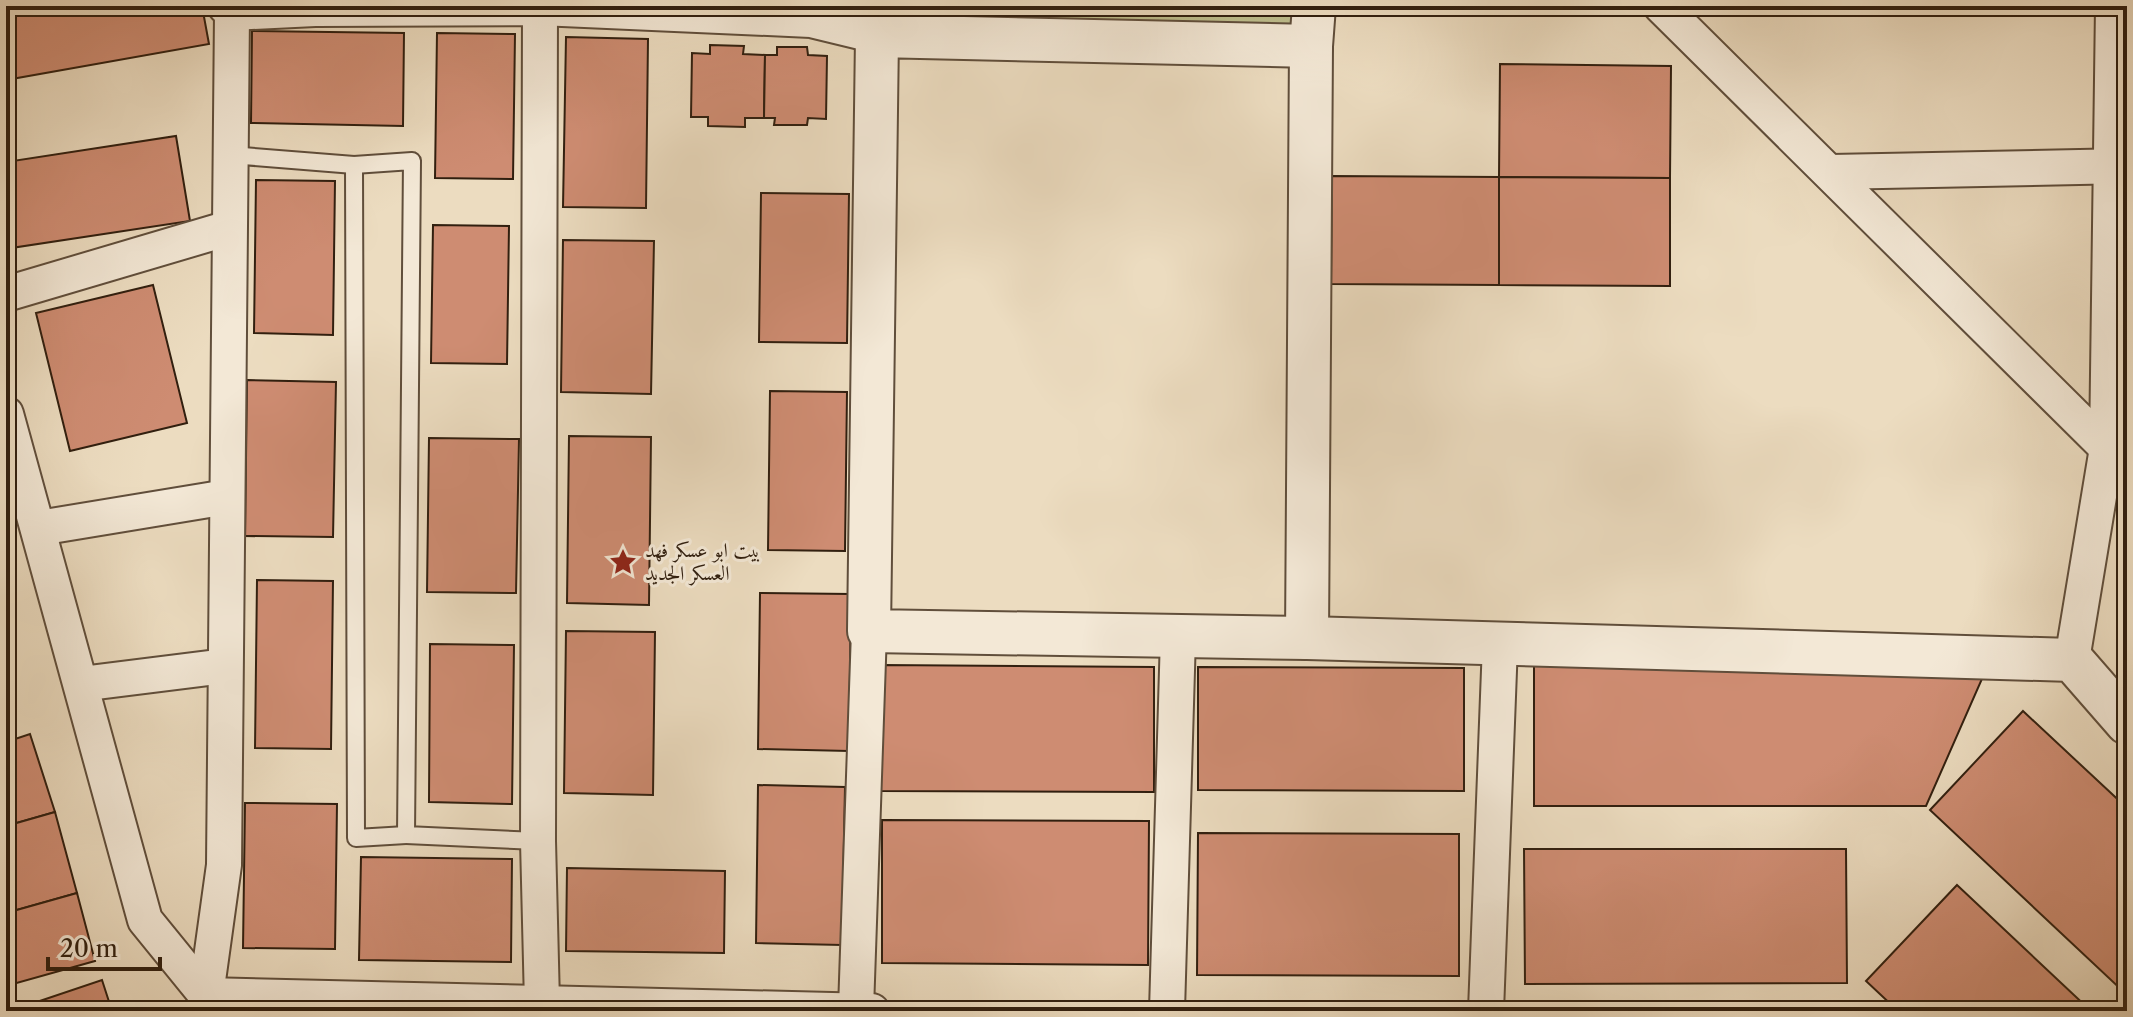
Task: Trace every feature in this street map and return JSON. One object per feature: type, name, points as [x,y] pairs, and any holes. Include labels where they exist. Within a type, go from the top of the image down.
[{"type":"street","points":[[1661,6],[2107,448]]},
{"type":"street","points":[[2072,660],[2107,448],[2119,166],[2113,6]]},
{"type":"street","points":[[540,7],[538,841],[542,1003]]},
{"type":"street","points":[[207,1003],[224,865],[230,155],[228,10],[540,7],[811,13],[877,36],[1313,26],[1307,638]]},
{"type":"street","points":[[207,1003],[542,1003],[864,1010],[877,36]]},
{"type":"street","points":[[1831,172],[2119,166]]},
{"type":"street","points":[[6,294],[229,228]]},
{"type":"street","points":[[6,414],[145,920],[207,1003]]},
{"type":"street","points":[[39,528],[227,497]]},
{"type":"street","points":[[869,631],[1307,638],[2072,660],[2127,723]]},
{"type":"street","points":[[1167,1011],[1178,636]]},
{"type":"street","points":[[1486,1011],[1500,644]]},
{"type":"street","points":[[81,684],[225,666]]},
{"type":"lane","points":[[230,155],[354,165],[412,161],[406,835]]},
{"type":"lane","points":[[354,165],[356,838],[406,835],[538,841]]},
{"type":"green space","points":[[824,6],[1301,6],[1300,33],[876,27]]},
{"type":"building","points":[[6,6],[202,6],[209,44],[6,80]]},
{"type":"building","points":[[252,31],[404,33],[403,126],[251,123]]},
{"type":"building","points":[[437,33],[515,34],[513,179],[435,178]]},
{"type":"building","points":[[566,37],[648,39],[646,208],[563,207]]},
{"type":"building","points":[[710,45],[744,46],[743,54],[765,55],[764,118],[745,118],[745,127],[708,126],[708,117],[691,117],[692,53],[710,54]]},
{"type":"building","points":[[777,47],[807,47],[808,55],[827,56],[826,119],[808,118],[807,125],[774,125],[775,118],[764,118],[765,55],[777,55]]},
{"type":"building","points":[[1500,64],[1671,66],[1670,178],[1499,177]]},
{"type":"building","points":[[176,136],[190,221],[11,248],[6,216],[6,162]]},
{"type":"building","points":[[1332,176],[1499,177],[1499,285],[1331,284]]},
{"type":"building","points":[[1499,177],[1670,178],[1670,286],[1499,285]]},
{"type":"building","points":[[256,180],[335,181],[333,335],[254,333]]},
{"type":"building","points":[[761,193],[849,194],[847,343],[759,342]]},
{"type":"building","points":[[433,225],[509,226],[507,364],[431,363]]},
{"type":"building","points":[[563,240],[654,241],[651,394],[561,392]]},
{"type":"building","points":[[153,285],[187,423],[70,451],[36,313]]},
{"type":"building","points":[[247,380],[336,382],[333,537],[245,536]]},
{"type":"building","points":[[770,391],[847,392],[845,551],[768,550]]},
{"type":"building","points":[[569,436],[651,437],[649,605],[567,603]]},
{"type":"building","points":[[429,438],[519,439],[516,593],[427,592]]},
{"type":"building","points":[[257,580],[333,581],[331,749],[255,748]]},
{"type":"building","points":[[760,593],[851,594],[849,751],[758,749]]},
{"type":"building","points":[[566,631],[655,632],[653,795],[564,793]]},
{"type":"building","points":[[430,644],[514,645],[512,804],[429,802]]},
{"type":"building","points":[[1534,662],[1985,672],[1926,806],[1534,806]]},
{"type":"building","points":[[881,665],[1154,667],[1154,792],[880,791]]},
{"type":"building","points":[[1198,667],[1464,668],[1464,791],[1198,790]]},
{"type":"building","points":[[2023,711],[2127,808],[2127,995],[1930,810]]},
{"type":"building","points":[[30,734],[55,812],[6,826],[6,742]]},
{"type":"building","points":[[758,785],[845,787],[842,945],[756,943]]},
{"type":"building","points":[[245,803],[337,804],[335,949],[243,948]]},
{"type":"building","points":[[55,812],[77,893],[6,913],[6,826]]},
{"type":"building","points":[[882,820],[1149,821],[1148,965],[882,963]]},
{"type":"building","points":[[1198,833],[1459,834],[1459,976],[1197,975]]},
{"type":"building","points":[[1524,849],[1846,849],[1847,983],[1525,984]]},
{"type":"building","points":[[361,857],[512,859],[511,962],[359,960]]},
{"type":"building","points":[[567,868],[725,871],[724,953],[566,951]]},
{"type":"building","points":[[1957,885],[2091,1011],[1898,1011],[1866,981]]},
{"type":"building","points":[[77,893],[95,961],[6,986],[6,913]]},
{"type":"building","points":[[102,980],[112,1011],[10,1011]]},
{"type":"place","name":"بيت ابو عسكر فهد العسكر الجديد","points":[[623,562]]}]
